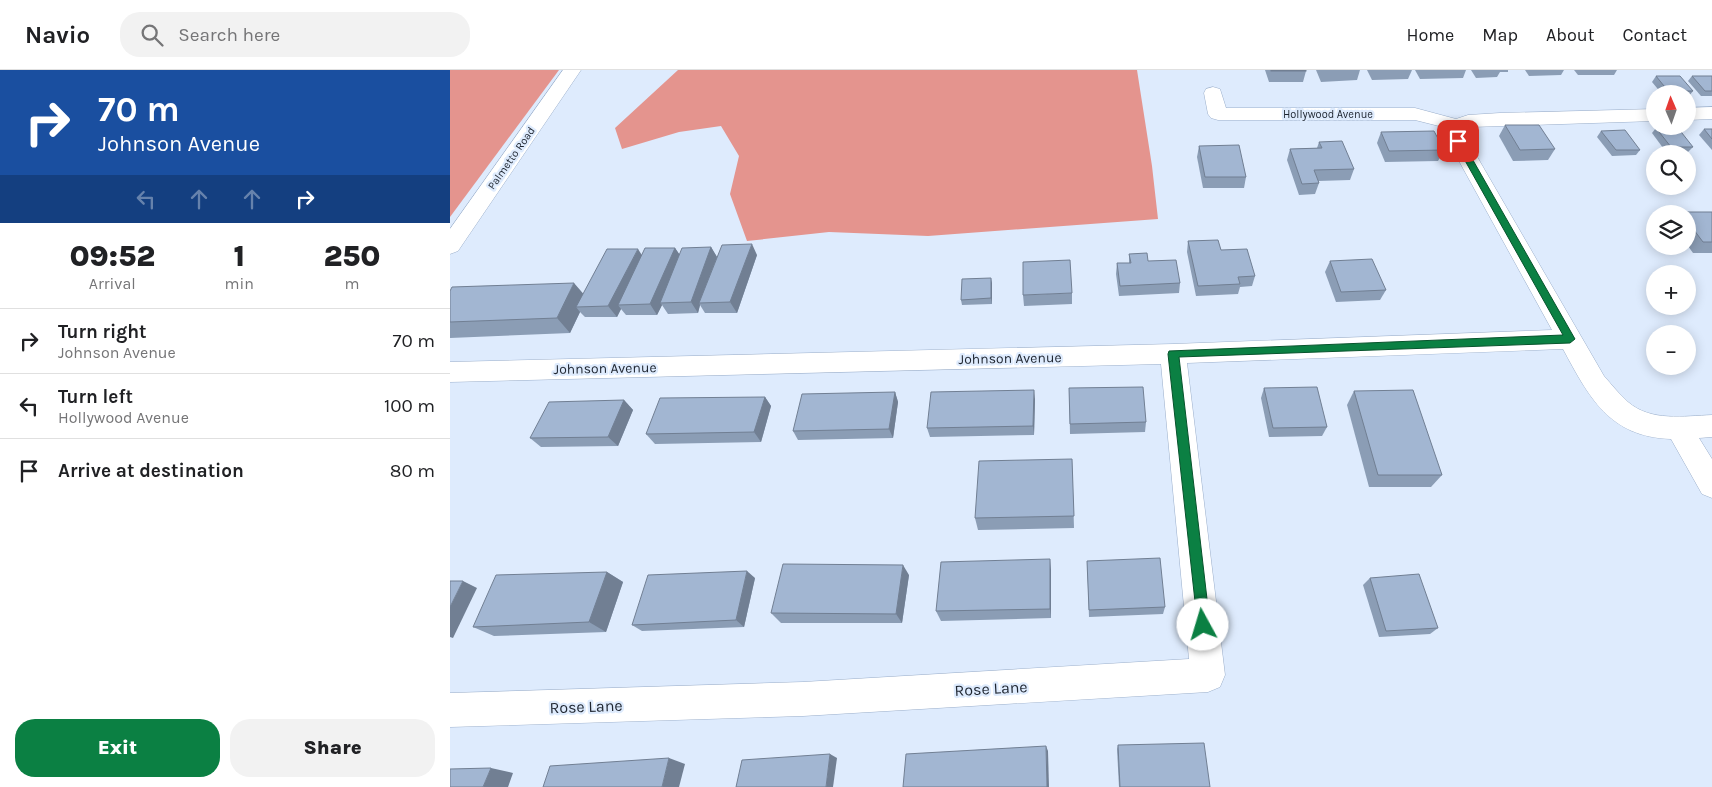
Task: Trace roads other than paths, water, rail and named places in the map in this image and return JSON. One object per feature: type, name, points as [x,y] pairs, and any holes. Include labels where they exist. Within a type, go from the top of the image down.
[{"type":"street","name":"Palmetto Road","points":[[450,246],[572,70]]},
{"type":"street","name":"Hollywood Avenue","points":[[1213,93],[1218,114],[1415,114],[1458,125],[1468,121],[1500,119],[1646,115]]},
{"type":"street","points":[[1696,114],[1712,113]]},
{"type":"street","points":[[1458,125],[1458,141],[1595,382],[1621,412],[1638,422],[1655,427],[1712,426]]},
{"type":"street","name":"Johnson Avenue","points":[[450,372],[1173,354],[1570,339]]},
{"type":"street","name":"Rose Lane","points":[[450,710],[803,699],[1208,675],[1173,354]]},
{"type":"street","points":[[1679,428],[1712,485]]}]
